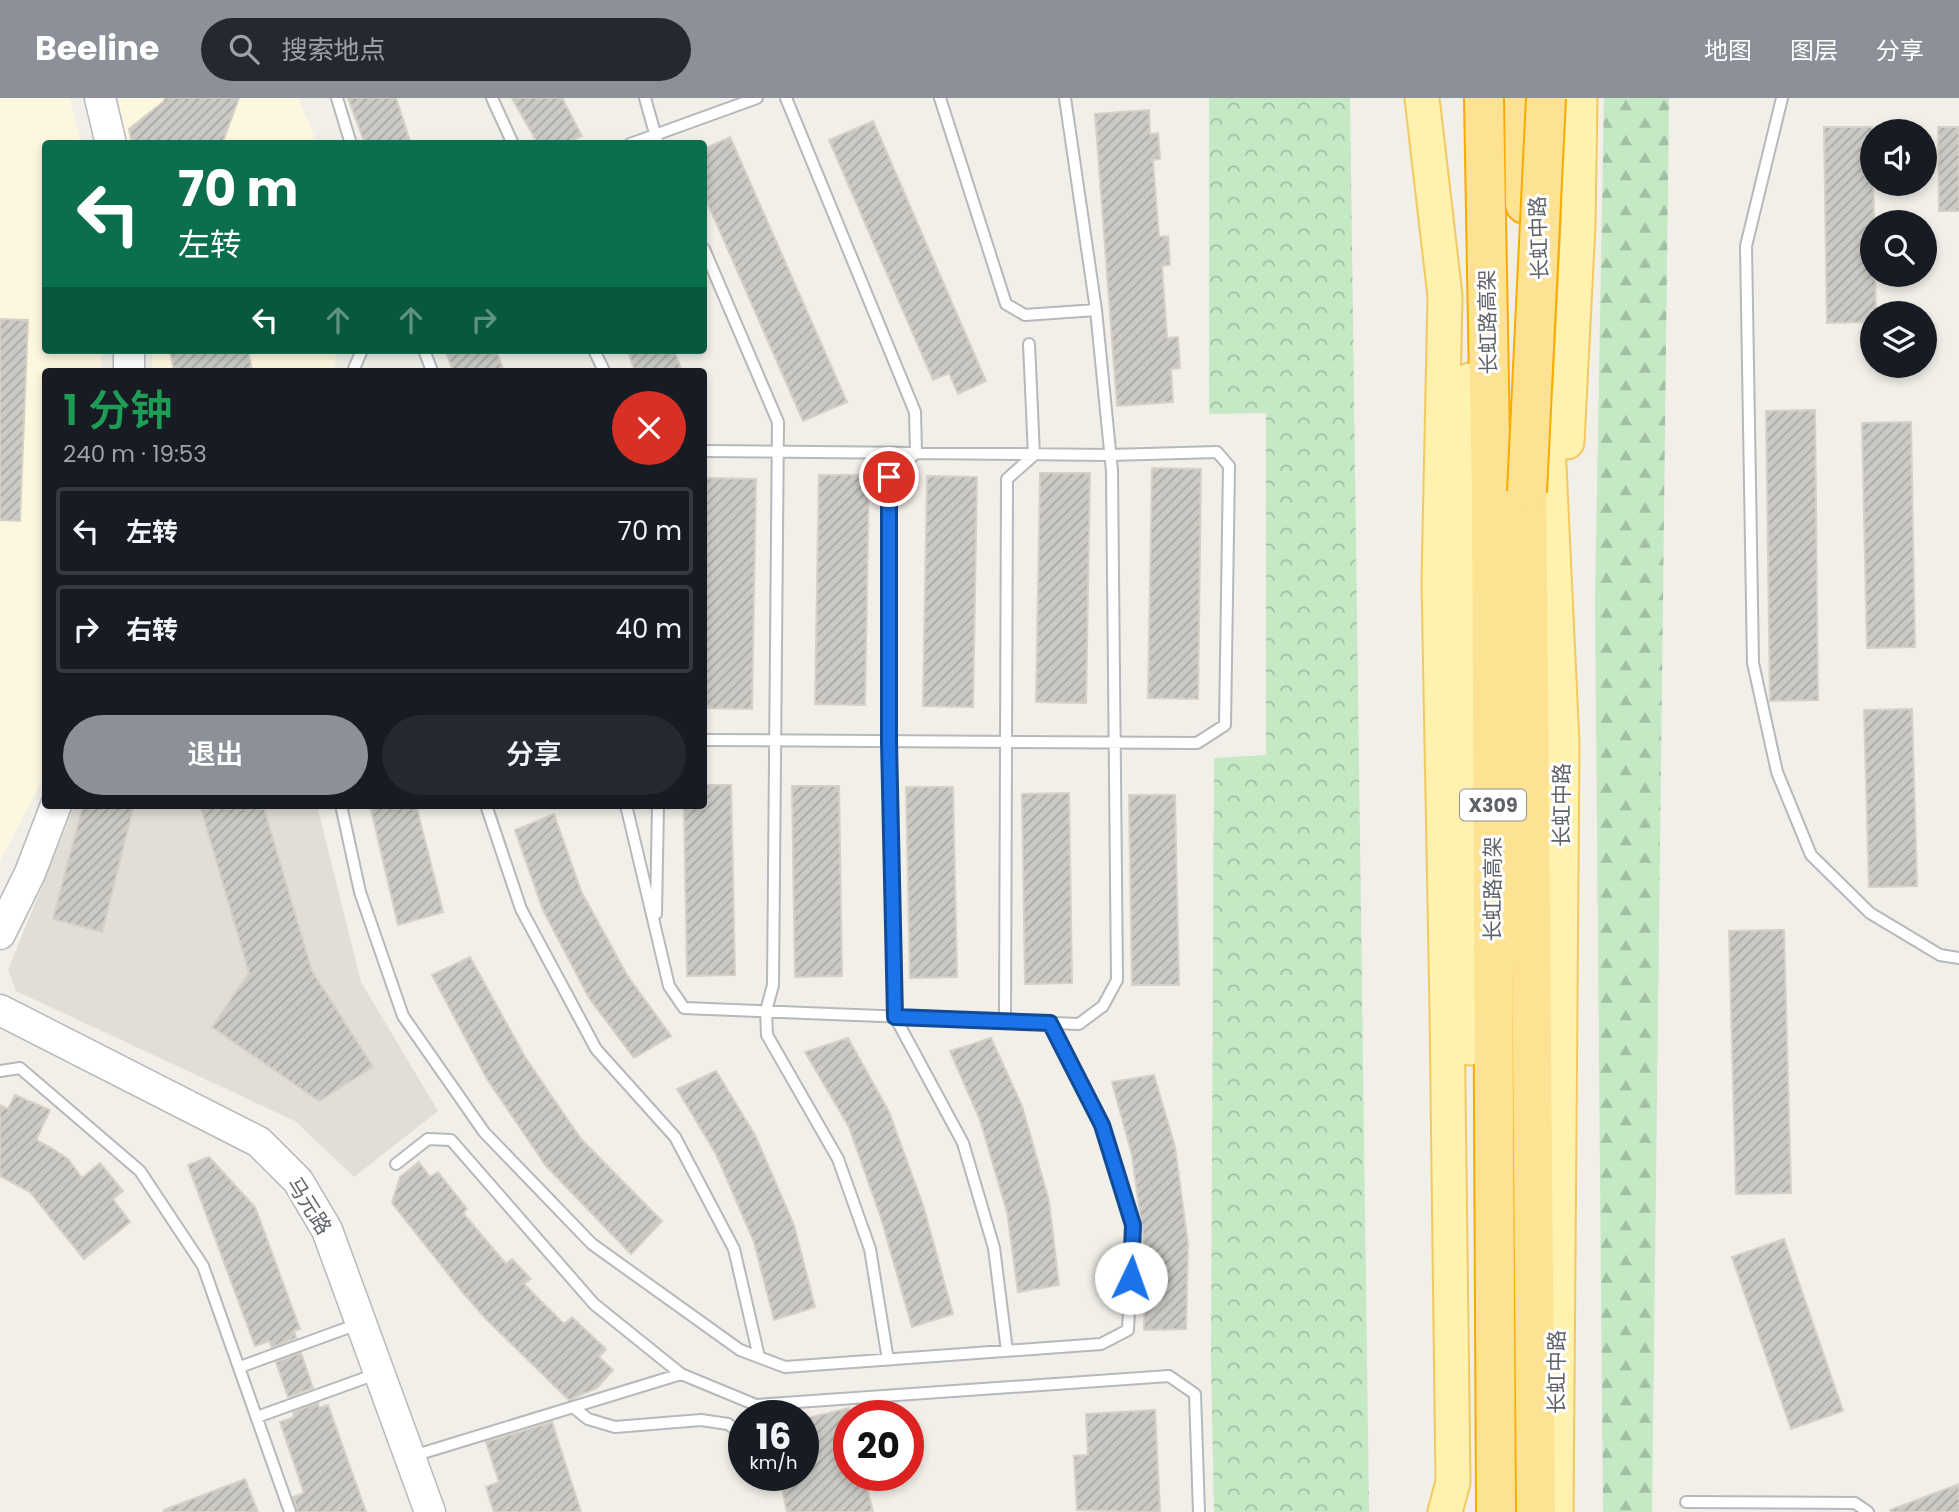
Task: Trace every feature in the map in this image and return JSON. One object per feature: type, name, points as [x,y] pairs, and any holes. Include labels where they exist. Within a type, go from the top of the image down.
[{"type":"highway","points":[[1479,98],[1485,158]]},
{"type":"highway","name":"长虹路高架","points":[[1485,98],[1491,499],[1496,1512]]},
{"type":"highway","name":"长虹路高架","points":[[1524,98],[1536,1512]]},
{"type":"highway","points":[[1527,492],[1546,98]]},
{"type":"main road","points":[[1422,98],[1445,296],[1439,581],[1447,997],[1450,1502]]},
{"type":"main road","name":"X309","points":[[1450,1502],[1470,1114],[1471,98]]},
{"type":"main road","name":"长虹中路","points":[[1538,98],[1538,222],[1562,744],[1556,1512]]},
{"type":"main road","points":[[1557,630],[1578,225],[1580,98]]},
{"type":"street","points":[[100,98],[110,140]]},
{"type":"street","points":[[0,934],[30,873],[54,809]]},
{"type":"street","name":"马元路","points":[[0,1010],[259,1142],[298,1181],[327,1230],[430,1512]]},
{"type":"lane","points":[[337,98],[350,140]]},
{"type":"lane","points":[[492,98],[511,140]]},
{"type":"lane","points":[[645,98],[656,139],[757,98]]},
{"type":"lane","points":[[786,98],[915,412],[916,453],[889,477],[889,742],[895,1017],[963,1143],[994,1248],[1007,1351]]},
{"type":"lane","points":[[940,98],[1006,304],[1025,315],[1096,310]]},
{"type":"lane","points":[[627,809],[669,986],[684,1008],[1079,1024],[1104,1006],[1117,980],[1112,471],[1096,310],[1065,98]]},
{"type":"lane","points":[[1782,98],[1746,246],[1753,663],[1777,772],[1811,855],[1870,913],[1940,955],[1959,958]]},
{"type":"lane","points":[[707,256],[778,422],[773,985],[766,1011],[767,1035],[843,1172],[870,1250],[888,1360]]},
{"type":"lane","points":[[1029,344],[1034,455]]},
{"type":"lane","points":[[707,451],[1034,455],[1217,452],[1229,466],[1225,724],[1197,743],[707,740]]},
{"type":"lane","points":[[1005,1021],[1007,479],[1034,455]]},
{"type":"lane","points":[[342,809],[360,892],[402,1016],[484,1132],[592,1244],[740,1350],[785,1367],[1101,1344],[1128,1330],[1133,1225],[1102,1125],[1050,1023]]},
{"type":"lane","points":[[487,809],[521,909],[596,1049],[675,1138],[734,1249],[759,1357]]},
{"type":"lane","points":[[656,930],[658,809]]},
{"type":"lane","points":[[0,1071],[20,1068],[141,1171],[203,1266],[290,1512]]},
{"type":"lane","points":[[396,1164],[428,1139],[451,1140],[594,1304],[681,1374],[756,1405],[1169,1376],[1195,1394],[1199,1512]]},
{"type":"lane","points":[[240,1367],[361,1323]]},
{"type":"lane","points":[[257,1417],[379,1373]]},
{"type":"lane","points":[[410,1457],[681,1374]]},
{"type":"lane","points":[[573,1407],[588,1419],[615,1427],[701,1420],[728,1424]]},
{"type":"lane","points":[[1686,1502],[1856,1503],[1868,1512]]},
{"type":"shaded area","points":[[0,98],[70,98],[80,140],[42,140],[42,354],[101,354],[101,368],[42,368],[42,780],[0,861]]},
{"type":"shaded area","points":[[118,98],[298,98],[316,140],[127,140]]},
{"type":"shaded area","points":[[152,354],[336,354],[334,368],[152,368]]},
{"type":"shaded area","points":[[73,809],[318,809],[361,982],[438,1111],[354,1177],[295,1121],[16,991],[8,970]]},
{"type":"green space","points":[[1209,98],[1350,98],[1369,1512],[1214,1512],[1211,1360],[1214,758],[1266,755],[1266,413],[1209,414]]},
{"type":"green space","points":[[1604,98],[1669,98],[1652,1512],[1603,1512],[1595,602]]},
{"type":"building","points":[[165,98],[239,98],[223,140],[131,140],[129,129]]},
{"type":"building","points":[[348,98],[396,98],[410,140],[364,140]]},
{"type":"building","points":[[512,98],[562,98],[582,136],[574,140],[536,140]]},
{"type":"building","points":[[1149,110],[1150,134],[1158,133],[1160,159],[1153,160],[1159,237],[1168,236],[1170,265],[1162,266],[1167,338],[1178,337],[1180,368],[1171,369],[1173,402],[1117,406],[1095,114]]},
{"type":"building","points":[[873,121],[986,381],[958,394],[949,373],[933,380],[829,140]]},
{"type":"building","points":[[1824,127],[1860,127],[1860,196],[1873,196],[1874,210],[1860,210],[1860,287],[1875,287],[1876,301],[1860,301],[1860,322],[1827,323]]},
{"type":"building","points":[[1938,127],[1959,127],[1959,211],[1939,211]]},
{"type":"building","points":[[730,137],[847,402],[803,421],[707,202],[707,148]]},
{"type":"building","points":[[0,319],[28,320],[20,521],[0,520]]},
{"type":"building","points":[[171,354],[249,354],[251,368],[173,368]]},
{"type":"building","points":[[447,354],[498,354],[503,368],[452,368]]},
{"type":"building","points":[[629,354],[676,354],[681,368],[634,368]]},
{"type":"building","points":[[1815,410],[1818,700],[1770,701],[1766,411]]},
{"type":"building","points":[[1911,422],[1915,647],[1867,648],[1862,423]]},
{"type":"building","points":[[1152,468],[1201,469],[1198,699],[1148,698]]},
{"type":"building","points":[[1040,473],[1090,473],[1086,703],[1036,702]]},
{"type":"building","points":[[819,475],[869,475],[865,705],[815,704]]},
{"type":"building","points":[[927,476],[977,477],[973,707],[923,706]]},
{"type":"building","points":[[707,478],[756,479],[752,709],[707,708]]},
{"type":"building","points":[[1912,709],[1917,886],[1869,887],[1864,710]]},
{"type":"building","points":[[707,785],[731,785],[735,975],[687,976],[684,809],[707,809]]},
{"type":"building","points":[[792,786],[839,786],[842,976],[795,977]]},
{"type":"building","points":[[906,787],[953,787],[957,977],[910,978]]},
{"type":"building","points":[[1069,793],[1072,983],[1025,984],[1022,794]]},
{"type":"building","points":[[1129,795],[1175,795],[1179,985],[1132,985]]},
{"type":"building","points":[[82,809],[133,809],[102,932],[53,919]]},
{"type":"building","points":[[201,809],[264,809],[312,971],[373,1067],[319,1101],[212,1027],[249,973]]},
{"type":"building","points":[[371,809],[417,809],[443,912],[398,925]]},
{"type":"building","points":[[554,814],[581,891],[627,975],[671,1036],[634,1058],[589,998],[543,910],[515,830]]},
{"type":"building","points":[[1784,930],[1791,1193],[1736,1194],[1729,931]]},
{"type":"building","points":[[470,957],[525,1057],[581,1139],[662,1221],[631,1254],[546,1166],[487,1079],[432,975]]},
{"type":"building","points":[[848,1038],[889,1112],[923,1205],[953,1314],[912,1327],[881,1218],[849,1127],[805,1052]]},
{"type":"building","points":[[991,1038],[1022,1106],[1049,1201],[1059,1285],[1018,1292],[1007,1212],[980,1120],[950,1051]]},
{"type":"building","points":[[716,1071],[755,1135],[794,1225],[815,1307],[774,1320],[754,1242],[716,1154],[677,1089]]},
{"type":"building","points":[[1154,1075],[1175,1147],[1188,1244],[1186,1329],[1144,1330],[1145,1250],[1132,1155],[1112,1082]]},
{"type":"building","points":[[15,1095],[50,1110],[36,1140],[68,1159],[82,1178],[100,1163],[123,1191],[113,1199],[130,1222],[84,1259],[30,1192],[0,1176],[0,1105],[8,1109]]},
{"type":"building","points":[[209,1157],[255,1207],[300,1329],[294,1331],[296,1338],[272,1347],[269,1341],[255,1346],[188,1165]]},
{"type":"building","points":[[419,1162],[430,1177],[438,1172],[467,1209],[463,1213],[506,1264],[512,1259],[531,1279],[524,1284],[564,1324],[572,1317],[606,1349],[599,1357],[613,1370],[597,1388],[569,1400],[487,1320],[392,1203],[400,1177]]},
{"type":"building","points":[[1784,1239],[1843,1411],[1791,1429],[1732,1257]]},
{"type":"building","points":[[301,1353],[313,1388],[288,1397],[276,1362]]},
{"type":"building","points":[[318,1403],[319,1408],[328,1405],[366,1512],[298,1512],[293,1497],[304,1493],[280,1422],[294,1417],[293,1412]]},
{"type":"building","points":[[1155,1410],[1160,1512],[1077,1510],[1074,1456],[1088,1455],[1086,1414]]},
{"type":"building","points":[[833,1412],[833,1491],[868,1491],[873,1512],[787,1512],[782,1491],[819,1491],[819,1415]]},
{"type":"building","points":[[552,1422],[581,1512],[494,1512],[486,1487],[499,1482],[486,1442]]},
{"type":"building","points":[[245,1479],[258,1512],[164,1512],[164,1510]]},
{"type":"building","points":[[1959,1484],[1959,1512],[1890,1510]]},
{"type":"route","points":[[889,477],[889,742],[895,1017],[1050,1023],[1102,1125],[1133,1225],[1131,1278]]}]
